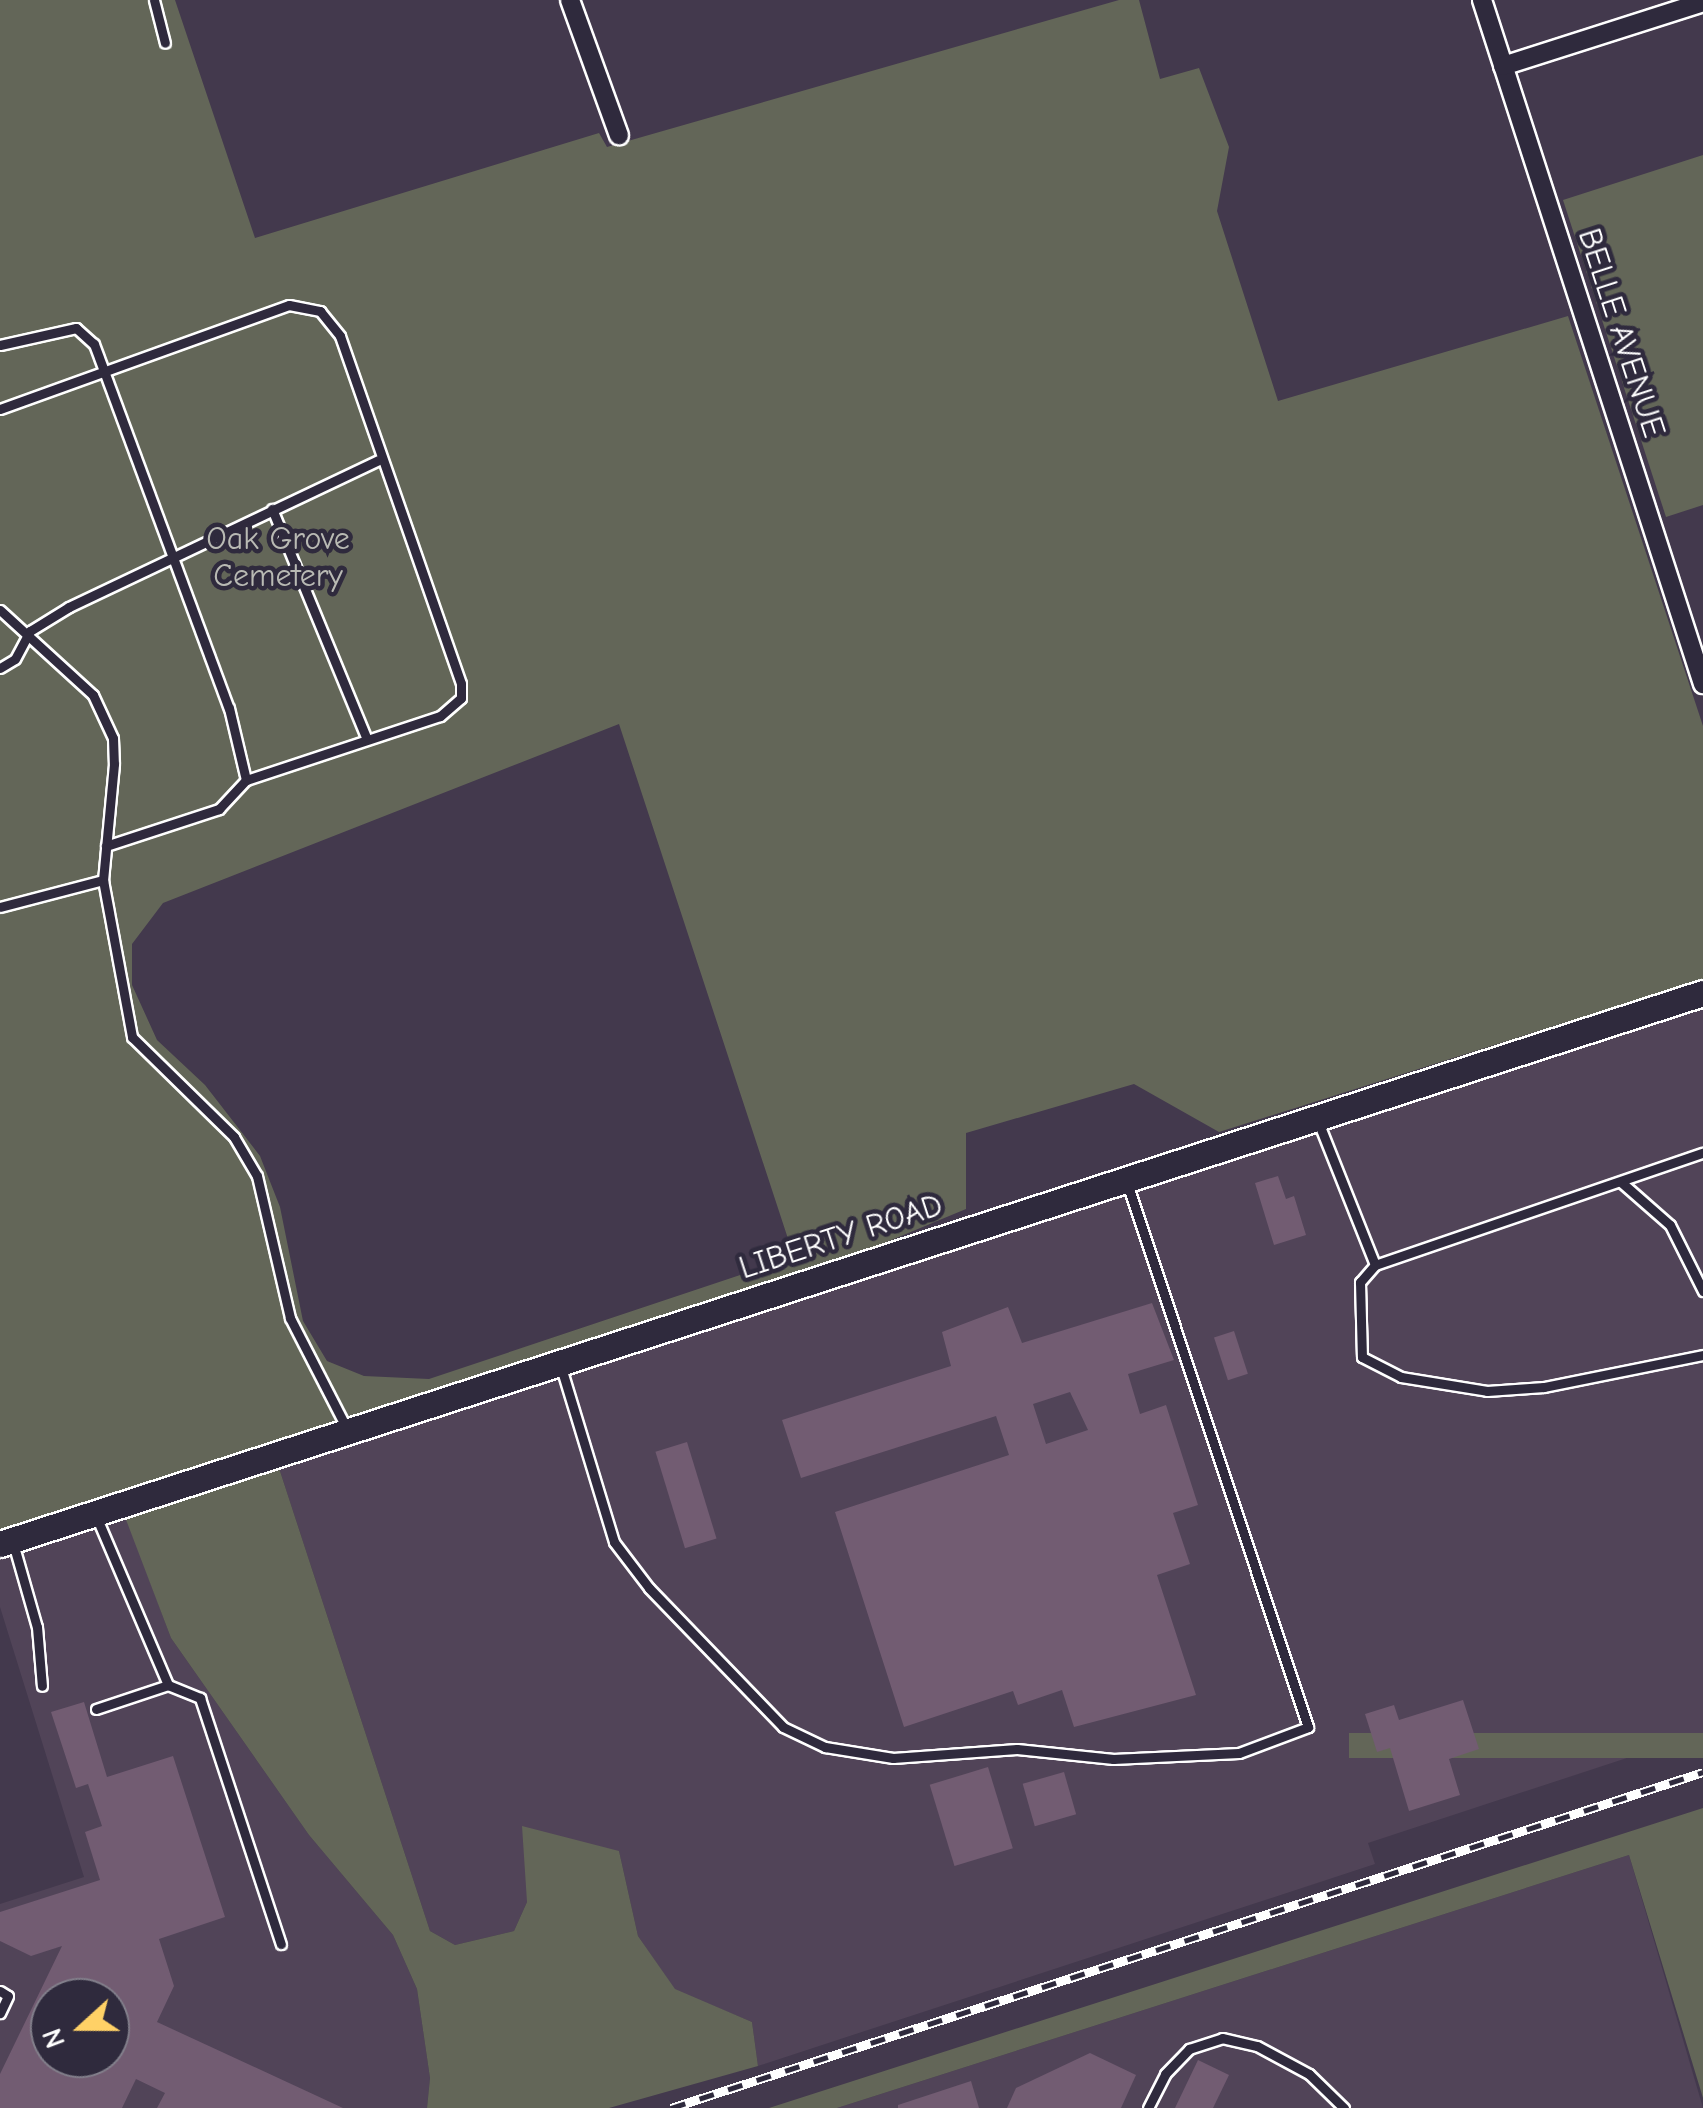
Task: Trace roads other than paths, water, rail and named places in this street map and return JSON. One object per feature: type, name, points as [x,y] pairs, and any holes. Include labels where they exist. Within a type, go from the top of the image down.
[{"type":"street","points":[[570,0],[619,135]]},
{"type":"street","name":"BELLE AVENUE","points":[[1482,0],[1694,625],[1703,684]]},
{"type":"street","points":[[1504,66],[1703,2]]},
{"type":"street","name":"LIBERTY ROAD","points":[[6,1542],[1703,993]]},
{"type":"lane","points":[[154,0],[166,43]]},
{"type":"lane","points":[[0,408],[106,367],[289,305],[307,306],[332,322],[340,336],[378,460],[461,698],[440,716],[246,780],[220,809],[106,846]]},
{"type":"lane","points":[[0,345],[76,328],[106,367],[229,708],[246,780]]},
{"type":"lane","points":[[0,668],[15,658],[30,632],[172,557],[378,460]]},
{"type":"lane","points":[[272,508],[367,739]]},
{"type":"lane","points":[[0,610],[30,632],[105,714],[114,764],[103,880],[132,1037],[234,1137],[257,1176],[290,1318],[342,1408],[348,1432]]},
{"type":"lane","points":[[0,907],[103,880]]},
{"type":"lane","points":[[1316,1116],[1374,1264]]},
{"type":"lane","points":[[1703,1153],[1374,1264],[1360,1282],[1362,1357],[1401,1377],[1487,1391],[1544,1388],[1703,1355]]},
{"type":"lane","points":[[560,1362],[614,1542],[649,1588],[783,1727],[826,1748],[893,1758],[1016,1749],[1113,1759],[1239,1753],[1308,1727],[1125,1178]]},
{"type":"lane","points":[[1621,1182],[1670,1225],[1703,1291]]},
{"type":"lane","points":[[95,1513],[168,1685]]},
{"type":"lane","points":[[6,1542],[37,1627],[42,1686]]},
{"type":"lane","points":[[96,1709],[168,1685],[200,1698],[280,1944]]},
{"type":"lane","points":[[0,1991],[8,1996],[0,2013]]},
{"type":"lane","points":[[1148,2108],[1165,2074],[1190,2050],[1222,2038],[1257,2046],[1309,2074],[1344,2108]]},
{"type":"railway","points":[[671,2108],[1703,1772]]},
{"type":"park label","name":"Oak Grove Cemetery","points":[[278,558]]}]
